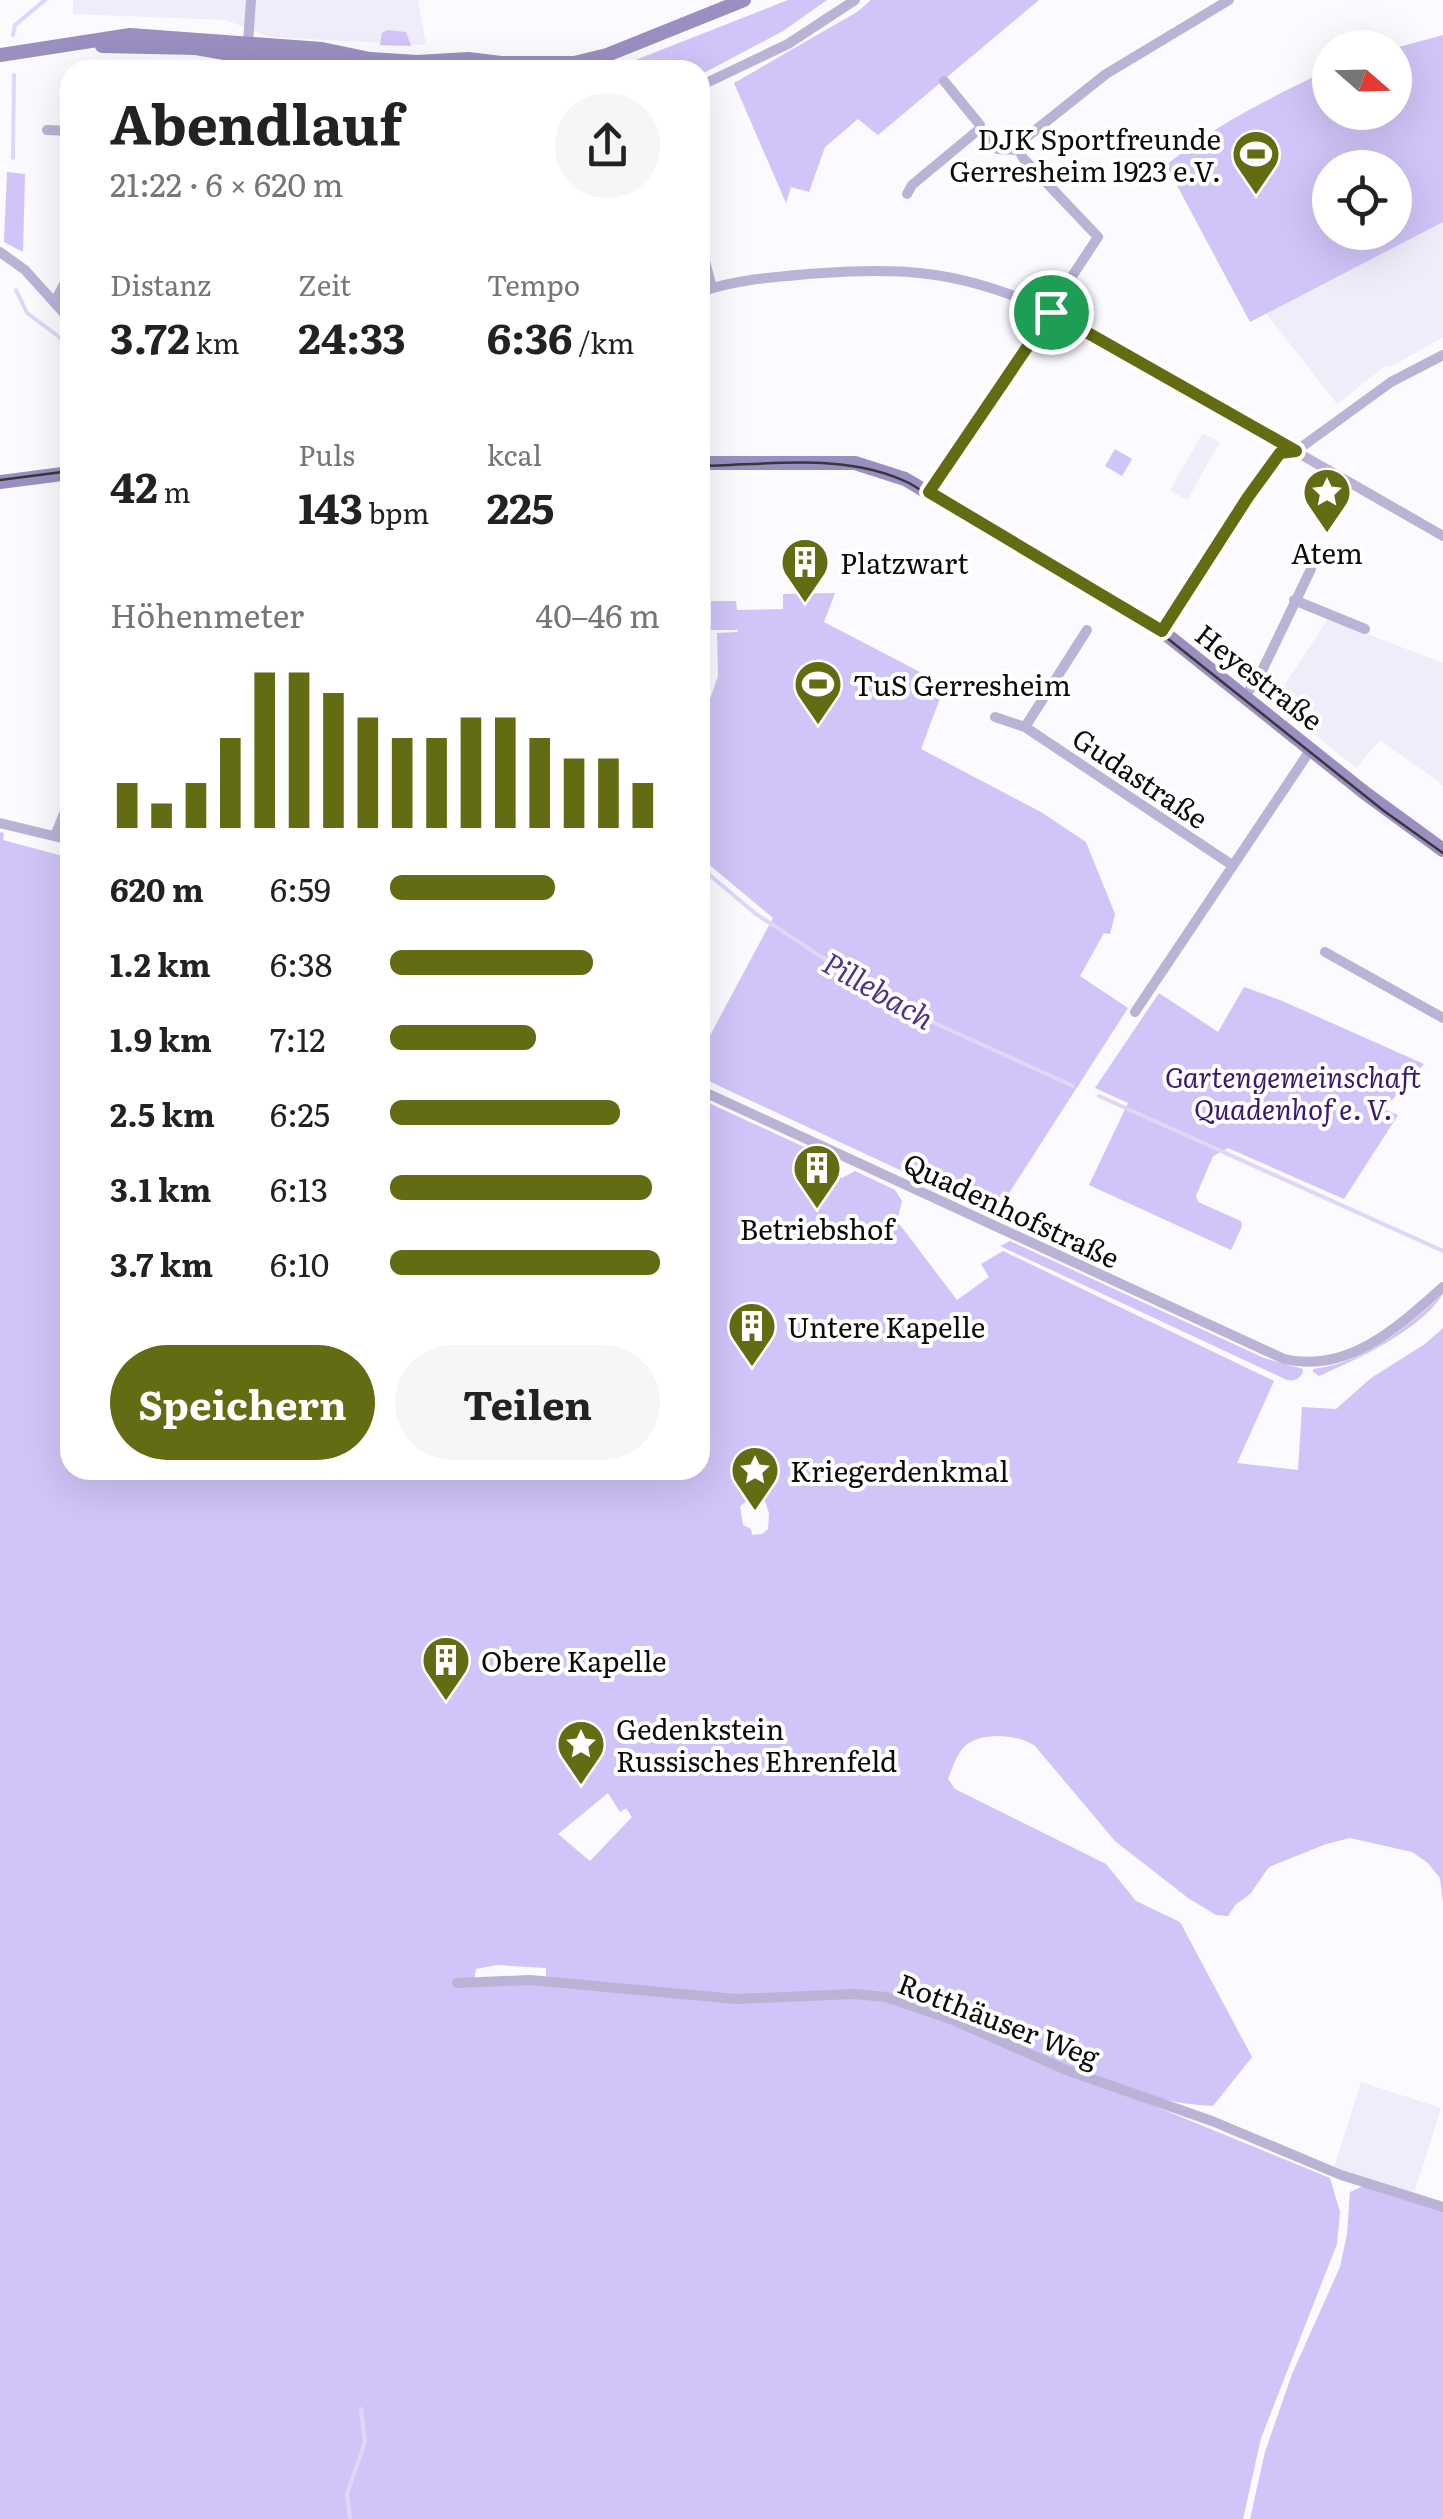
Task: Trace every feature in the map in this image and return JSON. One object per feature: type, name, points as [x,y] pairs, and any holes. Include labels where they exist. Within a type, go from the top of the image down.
[{"type":"main road","points":[[592,60],[744,0]]},
{"type":"main road","points":[[0,56],[130,35],[322,49],[370,59]]},
{"type":"main road","points":[[71,45],[238,48],[248,43]]},
{"type":"main road","points":[[248,43],[263,50],[321,54],[334,60]]},
{"type":"main road","points":[[196,48],[247,57],[302,60]]},
{"type":"main road","points":[[360,60],[391,60]]},
{"type":"main road","name":"Heyestraße","points":[[710,463],[856,463],[890,472],[929,492],[1162,631],[1443,850]]},
{"type":"main road","points":[[0,482],[60,474]]},
{"type":"street","points":[[248,43],[252,0]]},
{"type":"street","points":[[929,492],[1098,237],[1023,158],[1019,150],[1023,140],[1106,74],[1228,0]]},
{"type":"street","points":[[710,81],[788,44],[851,2]]},
{"type":"street","points":[[907,194],[912,184],[979,131],[980,125],[944,81]]},
{"type":"street","points":[[46,130],[60,131]]},
{"type":"street","points":[[979,131],[998,149],[1019,150]]},
{"type":"street","points":[[0,252],[25,270],[60,308]]},
{"type":"street","points":[[710,280],[712,288],[782,276],[877,269],[959,277],[1008,292],[1051,312],[1443,536]]},
{"type":"street","points":[[54,301],[60,290]]},
{"type":"street","points":[[1162,631],[1253,488],[1280,453],[1296,451],[1391,382],[1443,355]]},
{"type":"street","points":[[1246,695],[1259,677],[1311,569]]},
{"type":"street","points":[[1294,600],[1365,629]]},
{"type":"street","points":[[1024,727],[1087,630]]},
{"type":"street","name":"Gudastraße","points":[[996,718],[1024,727],[1232,865]]},
{"type":"street","points":[[1135,1012],[1311,749]]},
{"type":"street","points":[[0,823],[60,837]]},
{"type":"street","points":[[55,836],[60,824]]},
{"type":"street","points":[[1326,952],[1443,1018]]},
{"type":"street","name":"Quadenhofstraße","points":[[710,1095],[1266,1352],[1308,1363],[1336,1360],[1363,1349],[1443,1288]]},
{"type":"street","name":"Rotthäuser Weg","points":[[457,1983],[530,1980],[736,1999],[854,1994],[886,1997],[953,2020],[1066,2070],[1212,2121],[1341,2175],[1443,2207]]},
{"type":"shaded area","points":[[73,0],[418,0],[426,45],[269,37],[226,20],[73,14]]},
{"type":"shaded area","points":[[1443,222],[1443,337],[1390,367],[1387,365],[1337,404],[1266,313],[1389,250],[1412,250],[1412,238]]},
{"type":"shaded area","points":[[1203,433],[1220,442],[1187,500],[1170,490]]},
{"type":"shaded area","points":[[1328,619],[1443,663],[1443,785],[1380,740],[1356,768],[1287,712],[1295,700],[1282,689]]},
{"type":"shaded area","points":[[1361,2082],[1441,2108],[1414,2194],[1334,2168]]},
{"type":"green space","points":[[788,0],[827,0],[783,31],[710,70],[710,60],[635,60]]},
{"type":"green space","points":[[871,0],[1039,0],[878,135],[858,119],[825,147],[809,192],[791,187],[786,203],[734,83],[857,12]]},
{"type":"green space","points":[[406,32],[411,46],[380,45],[382,33]]},
{"type":"green space","name":"DJK Sportfreunde Gerresheim 1923 e.V.","points":[[1443,35],[1443,222],[1412,238],[1412,150],[1312,150],[1312,250],[1389,250],[1250,322],[1166,165],[1266,101],[1312,78],[1312,130],[1412,130],[1412,43]]},
{"type":"green space","points":[[7,172],[25,174],[23,252],[4,242]]},
{"type":"green space","points":[[1115,449],[1132,459],[1122,476],[1105,466]]},
{"type":"green space","points":[[835,593],[824,622],[945,685],[921,749],[1041,812],[1086,842],[1115,914],[1110,934],[1104,933],[1080,976],[1128,1008],[1000,1207],[990,1212],[710,1082],[710,1035],[773,918],[710,865],[710,699],[718,676],[717,633],[738,632],[737,627],[711,630],[711,601],[736,601],[737,610],[783,609],[783,594]]},
{"type":"green space","points":[[0,832],[4,833],[3,840],[60,855],[60,1480],[710,1480],[710,1104],[841,1164],[835,1175],[842,1178],[855,1171],[895,1190],[902,1201],[897,1221],[957,1300],[989,1277],[981,1264],[1003,1251],[1274,1381],[1237,1463],[1298,1470],[1302,1407],[1336,1409],[1371,1378],[1443,1328],[1443,1903],[1440,1878],[1428,1863],[1412,1852],[1350,1838],[1269,1867],[1228,1916],[1216,1915],[1115,1841],[1035,1746],[1009,1737],[988,1737],[961,1751],[948,1779],[955,1789],[1106,1864],[1136,1901],[1180,1922],[1252,2057],[1213,2106],[1179,2103],[1112,2084],[952,2016],[891,2002],[920,2010],[1330,2178],[1340,2212],[1337,2244],[1261,2438],[1243,2519],[0,2519]],"holes":[[[747,1494],[764,1498],[769,1513],[768,1529],[752,1535],[751,1529],[743,1525],[740,1506],[747,1501]],[[608,1793],[620,1812],[626,1808],[632,1817],[590,1861],[558,1834]],[[497,1965],[546,1968],[546,1978],[474,1981],[476,1969]]]},
{"type":"green space","name":"Gartengemeinschaft Quadenhof e. V.","points":[[1244,987],[1424,1064],[1384,1109],[1398,1115],[1344,1199],[1228,1148],[1213,1156],[1196,1196],[1198,1202],[1241,1221],[1231,1250],[1089,1185],[1128,1103],[1095,1088],[1159,993],[1218,1032]]},
{"type":"green space","points":[[1010,1241],[1264,1358],[1303,1369],[1302,1374],[1296,1380],[1287,1380],[1000,1246]]},
{"type":"green space","points":[[1443,1294],[1419,1320],[1387,1342],[1352,1361],[1319,1376],[1313,1372],[1367,1352]]},
{"type":"green space","points":[[1363,2186],[1443,2212],[1443,2519],[1250,2519],[1265,2452],[1292,2374],[1340,2267],[1350,2192]]},
{"type":"waterway","name":"Pillebach","points":[[13,35],[15,25],[45,0]]},
{"type":"waterway","name":"Pillebach","points":[[13,158],[14,75]]},
{"type":"waterway","name":"Pillebach","points":[[16,290],[27,313],[60,338]]},
{"type":"waterway","name":"Pillebach","points":[[710,875],[756,914],[895,1005],[1073,1086]]},
{"type":"waterway","name":"Pillebach","points":[[1099,1096],[1443,1251]]},
{"type":"waterway","points":[[350,2519],[347,2494],[365,2442],[361,2409]]},
{"type":"tram line","points":[[710,466],[833,464],[885,473],[909,483],[1162,634],[1384,811],[1443,853]]},
{"type":"tram line","points":[[0,480],[60,472]]},
{"type":"place","name":"DJK Sportfreunde Gerresheim 1923 e.V.","points":[[1256,196]]},
{"type":"place","name":"Atem","points":[[1327,534]]},
{"type":"place","name":"Platzwart","points":[[805,604]]},
{"type":"place","name":"TuS Gerresheim","points":[[818,726]]},
{"type":"place","name":"Betriebshof","points":[[817,1210]]},
{"type":"place","name":"Untere Kapelle","points":[[752,1368]]},
{"type":"place","name":"Kriegerdenkmal","points":[[755,1512]]},
{"type":"place","name":"Obere Kapelle","points":[[446,1702]]},
{"type":"place","name":"Gedenkstein Russisches Ehrenfeld","points":[[581,1786]]},
{"type":"route","points":[[1051,312],[1296,451],[1280,453],[1253,488],[1162,631],[929,492],[1051,312]]}]
